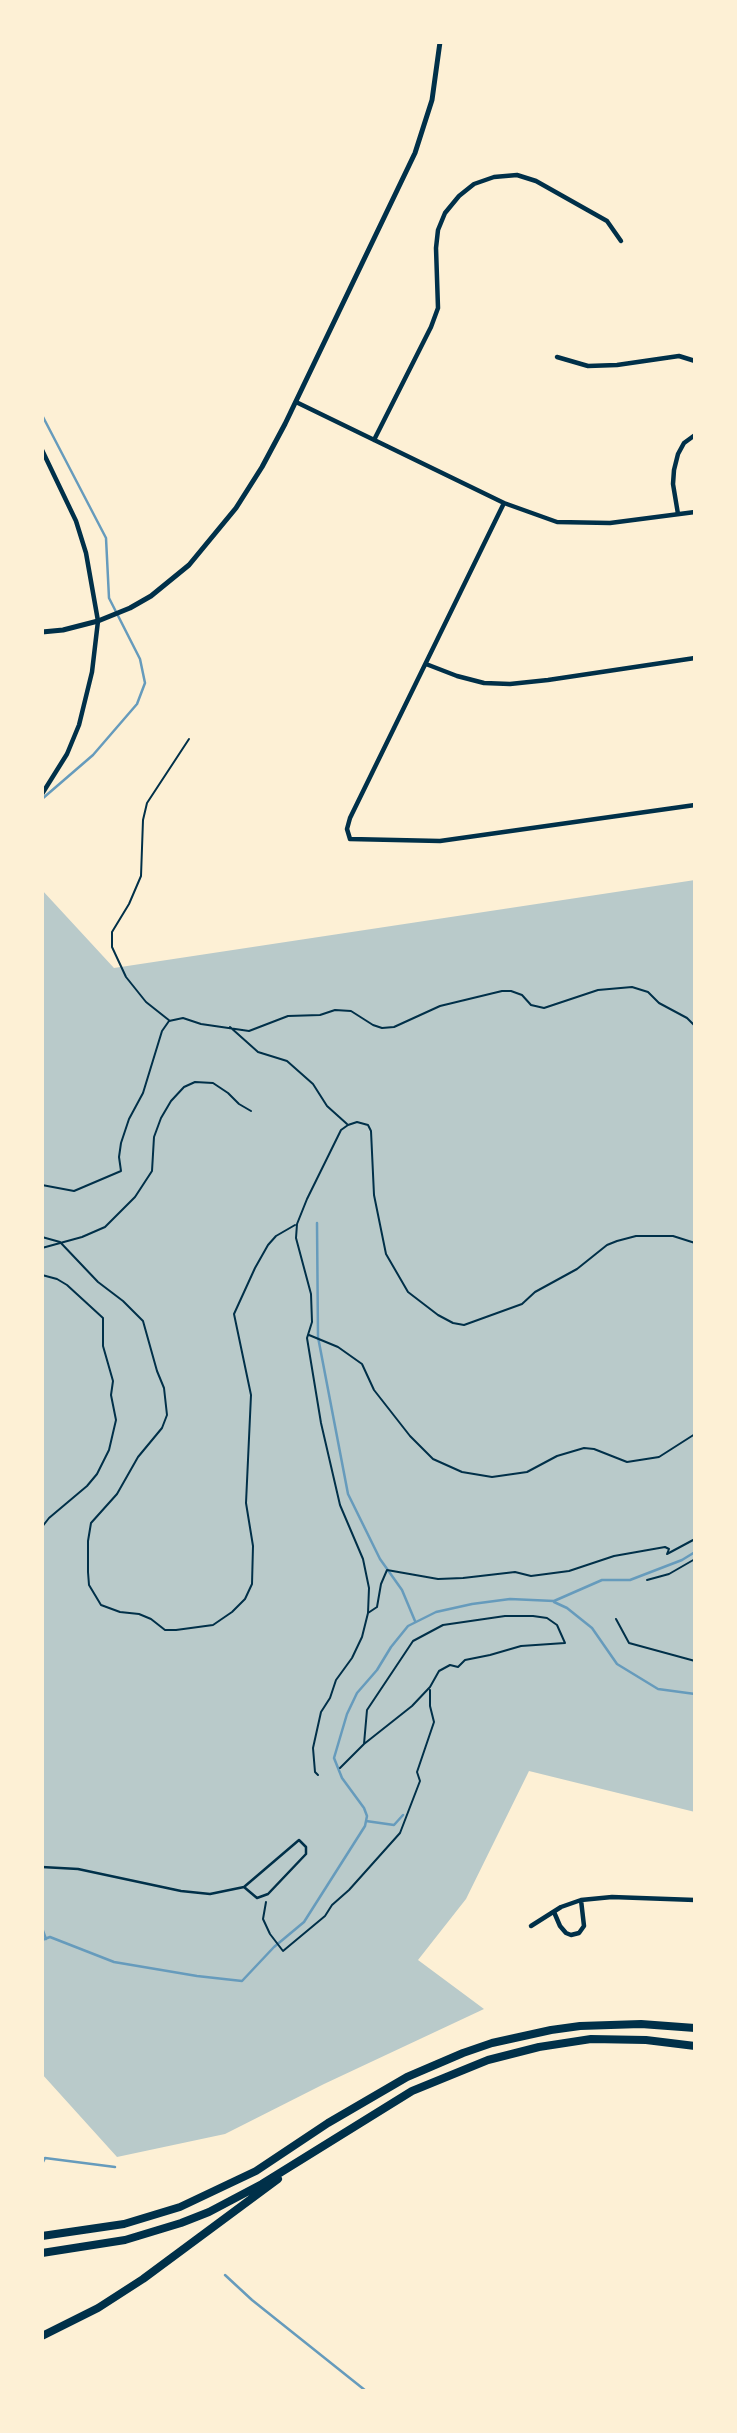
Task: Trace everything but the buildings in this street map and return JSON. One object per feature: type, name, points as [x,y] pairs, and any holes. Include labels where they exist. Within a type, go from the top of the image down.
[{"type":"highway","points":[[42,2236],[124,2224],[189,2204],[257,2171],[345,2113],[407,2077],[492,2043],[580,2026],[641,2024],[695,2028]]},
{"type":"highway","points":[[42,2253],[115,2242],[181,2223],[236,2199],[412,2091],[463,2068],[539,2047],[591,2039],[646,2040],[695,2046]]},
{"type":"highway","points":[[42,2336],[86,2315],[143,2279],[305,2157]]},
{"type":"street","points":[[42,632],[98,621],[130,608],[155,593],[206,548],[250,488],[296,402],[415,153],[432,100],[440,42]]},
{"type":"street","points":[[374,440],[438,308],[438,230],[445,213],[458,196],[474,184],[494,177],[517,175],[536,181],[607,221],[621,241]]},
{"type":"street","points":[[557,357],[588,366],[617,365],[679,356],[695,361]]},
{"type":"street","points":[[296,402],[504,503],[557,522],[610,523],[695,512]]},
{"type":"street","points":[[678,514],[673,484],[674,470],[684,443],[695,435]]},
{"type":"street","points":[[42,450],[76,521],[86,553],[98,621],[92,672],[79,725],[67,754],[42,794]]},
{"type":"street","points":[[504,503],[350,818],[347,829],[350,839],[440,841],[695,805]]},
{"type":"street","points":[[426,664],[484,683],[510,684],[695,658]]},
{"type":"street","points":[[531,1926],[581,1900],[612,1897],[695,1900]]},
{"type":"street","points":[[554,1912],[566,1933],[579,1933],[584,1926],[581,1900]]},
{"type":"lane","points":[[42,1867],[78,1869],[181,1891],[210,1894],[244,1887],[299,1840],[306,1847],[306,1854],[268,1894],[257,1898],[244,1887]]},
{"type":"path","points":[[169,1021],[146,1002],[126,977],[112,947],[113,932],[141,876],[143,820],[147,803],[189,739]]},
{"type":"path","points":[[42,1185],[74,1191],[121,1171],[121,1143],[129,1119],[143,1093],[162,1031],[169,1021],[183,1018],[201,1024],[249,1031],[288,1016],[320,1015],[335,1010],[351,1011],[382,1028],[394,1027],[440,1006],[502,991],[522,995],[531,1005],[544,1008],[598,990],[632,987],[648,992],[659,1003],[687,1018],[695,1026]]},
{"type":"path","points":[[228,1026],[258,1052],[288,1062],[313,1084],[327,1106],[348,1125]]},
{"type":"path","points":[[42,1248],[82,1237],[104,1227],[135,1197],[152,1171],[154,1136],[161,1118],[184,1087],[195,1082],[213,1083],[251,1111]]},
{"type":"path","points":[[318,1775],[315,1772],[313,1748],[315,1733],[321,1712],[330,1698],[336,1680],[352,1658],[362,1637],[368,1613],[369,1588],[363,1559],[340,1505],[321,1423],[307,1338],[313,1311],[311,1294],[296,1238],[297,1224],[335,1138],[348,1125],[357,1122],[368,1125],[372,1131],[374,1195],[382,1238],[396,1272],[408,1292],[453,1323],[464,1325],[522,1304],[535,1292],[577,1269],[607,1245],[617,1241],[636,1236],[673,1236],[695,1243]]},
{"type":"path","points":[[42,1237],[60,1242],[98,1282],[143,1321],[164,1388],[167,1415],[162,1428],[138,1457],[117,1494],[91,1523],[88,1541],[89,1585],[100,1605],[120,1612],[139,1614],[165,1629],[176,1630],[213,1625],[232,1612],[244,1599],[252,1584],[253,1546],[246,1503],[251,1395],[234,1314],[268,1245],[297,1224]]},
{"type":"path","points":[[42,1275],[67,1285],[103,1318],[103,1346],[113,1381],[111,1395],[116,1420],[110,1450],[97,1474],[42,1527]]},
{"type":"path","points":[[307,1338],[309,1335],[318,1337],[327,1345],[338,1347],[362,1364],[374,1390],[410,1436],[433,1459],[462,1472],[492,1477],[527,1472],[557,1457],[584,1448],[594,1449],[627,1462],[659,1457],[695,1434]]},
{"type":"path","points":[[368,1613],[377,1608],[381,1584],[387,1570],[438,1579],[514,1572],[531,1576],[569,1571],[614,1556],[666,1547],[667,1554],[695,1539]]},
{"type":"path","points":[[647,1580],[669,1574],[695,1559]]},
{"type":"path","points":[[340,1768],[364,1744],[412,1706],[430,1687],[439,1671],[450,1665],[458,1667],[465,1660],[521,1646],[565,1643],[557,1625],[547,1618],[505,1616],[458,1622],[428,1631],[407,1648],[367,1710],[364,1744]]},
{"type":"path","points":[[616,1619],[629,1643],[695,1661]]},
{"type":"path","points":[[268,1894],[262,1919],[284,1951],[325,1916],[332,1905],[400,1833],[420,1781],[417,1772],[434,1722],[429,1706],[430,1687]]},
{"type":"shaded area","points":[[695,880],[695,1812],[529,1771],[466,1899],[418,1960],[484,2009],[225,2134],[117,2157],[42,2074],[42,890],[114,968]]},
{"type":"waterway","points":[[42,415],[106,538],[109,598],[140,659],[145,683],[137,704],[93,755],[42,799]]},
{"type":"waterway","points":[[317,1223],[318,1337],[348,1494],[380,1559],[402,1590],[415,1621]]},
{"type":"waterway","points":[[42,1940],[50,1937],[114,1962],[242,1981],[274,1947],[304,1922],[365,1826],[367,1816],[364,1808],[342,1778],[334,1758],[347,1714],[357,1693],[408,1626],[436,1612],[472,1604],[510,1599],[554,1601],[602,1580],[630,1580],[682,1560],[695,1552]]},
{"type":"waterway","points":[[554,1602],[567,1608],[592,1628],[617,1664],[658,1689],[695,1694]]},
{"type":"waterway","points":[[366,1821],[394,1825],[403,1815]]},
{"type":"waterway","points":[[42,1928],[46,1939]]},
{"type":"waterway","points":[[42,2164],[45,2158],[115,2167]]},
{"type":"waterway","points":[[225,2275],[252,2300],[366,2391]]}]
